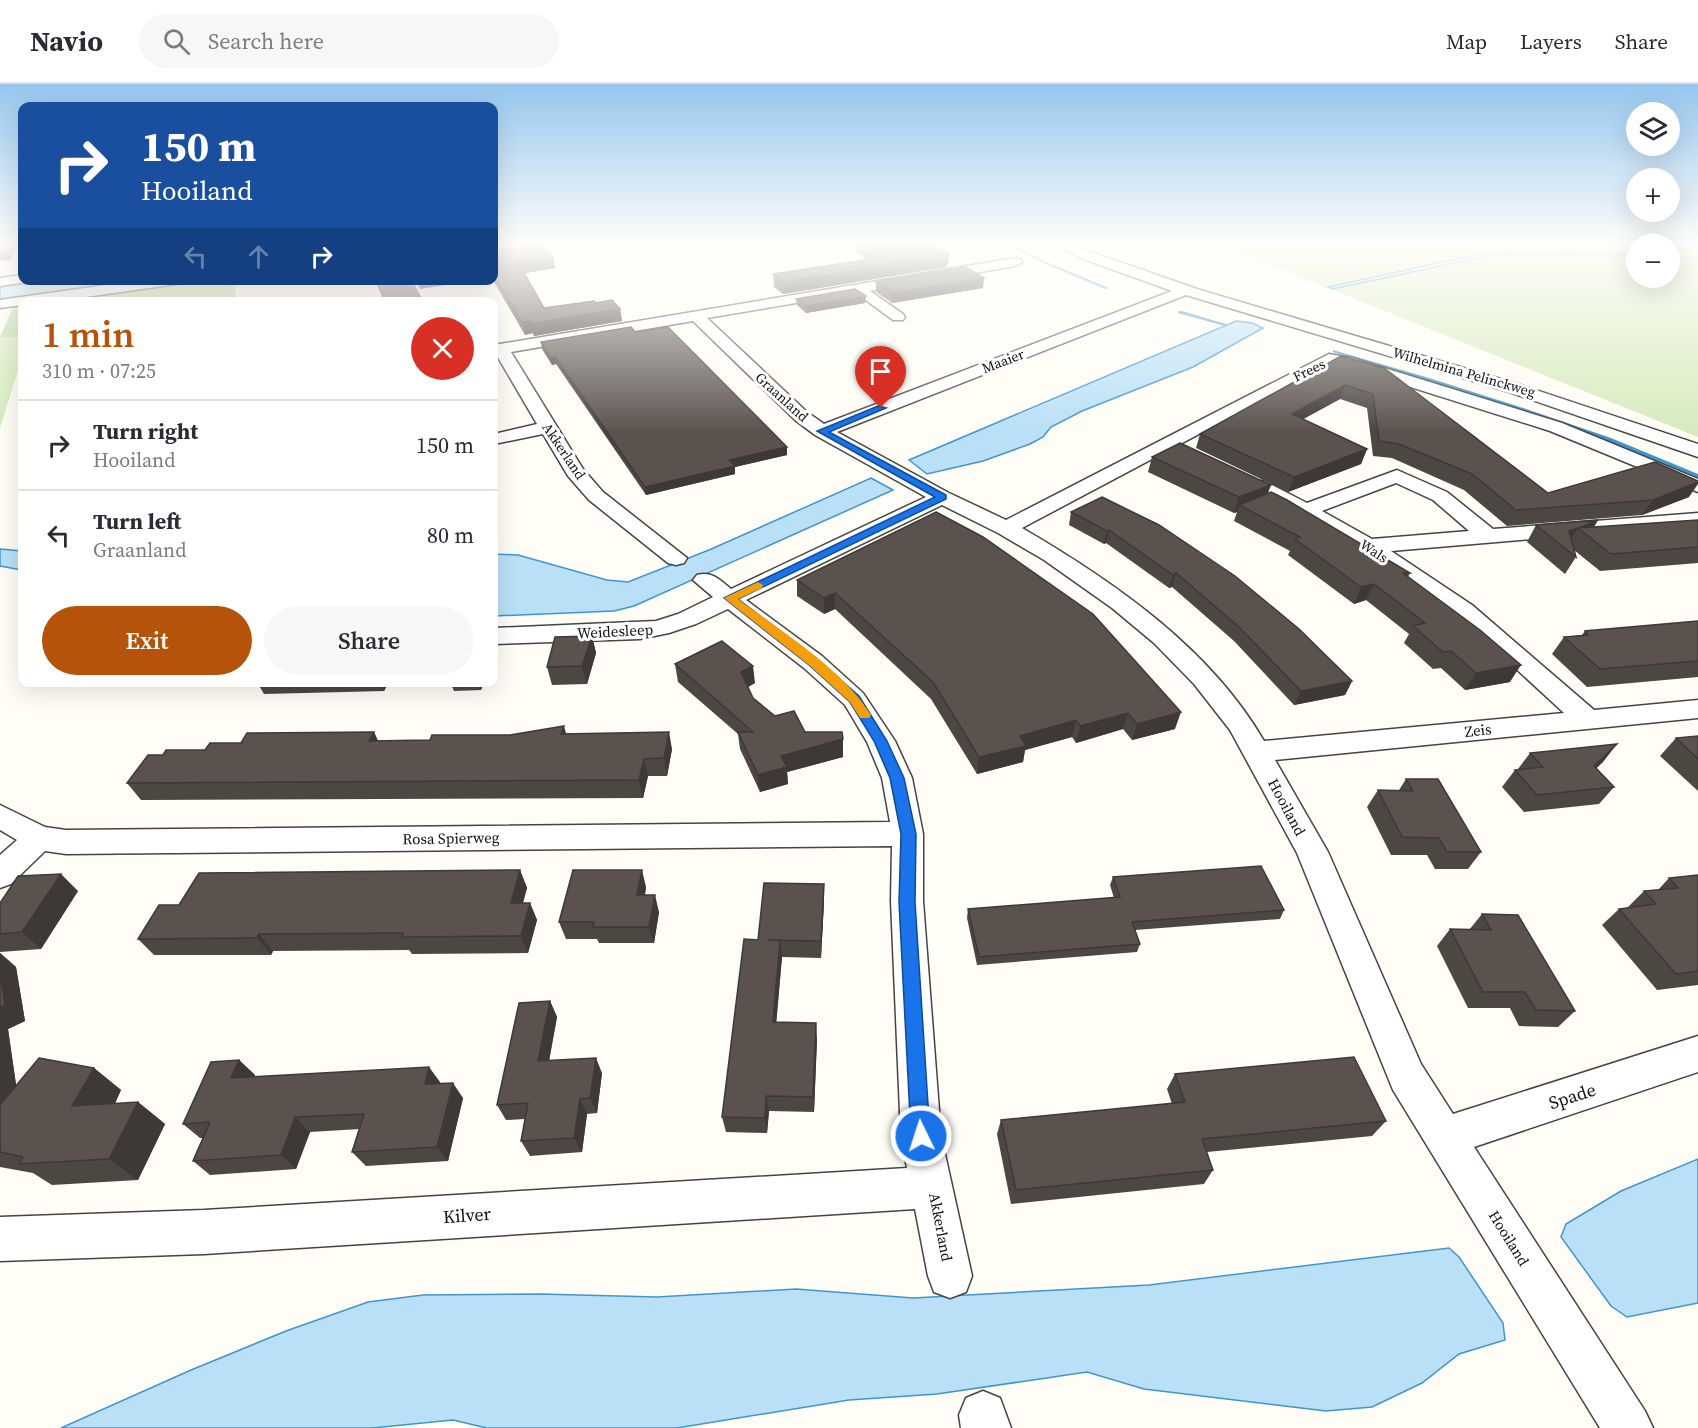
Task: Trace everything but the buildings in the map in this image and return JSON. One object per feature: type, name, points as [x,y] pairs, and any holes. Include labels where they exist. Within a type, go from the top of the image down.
[{"type":"street","points":[[498,350],[752,307]]},
{"type":"street","points":[[882,307],[898,318]]},
{"type":"street","name":"Maaier","points":[[822,431],[1143,307]]},
{"type":"street","name":"Wilhelmina Pelinckweg","points":[[1238,307],[1549,397],[1698,451]]},
{"type":"street","name":"Graanland","points":[[696,316],[798,414],[822,431],[942,497]]},
{"type":"street","name":"Akkerland","points":[[498,352],[575,472],[596,496],[676,558]]},
{"type":"street","name":"Frees","points":[[1006,528],[1329,359],[1357,364],[1556,427],[1621,452],[1698,486]]},
{"type":"street","points":[[498,438],[547,428]]},
{"type":"street","points":[[1165,444],[1194,457]]},
{"type":"street","name":"Wals","points":[[1234,475],[1306,510],[1367,546],[1462,609],[1520,656],[1587,719]]},
{"type":"street","points":[[1306,510],[1397,476],[1440,496],[1486,535]]},
{"type":"street","points":[[730,598],[942,497]]},
{"type":"street","name":"Hooiland","points":[[942,497],[1006,528],[1089,580],[1163,638],[1203,678],[1241,725],[1312,852],[1407,1077],[1628,1428]]},
{"type":"street","points":[[1367,546],[1698,519]]},
{"type":"street","name":"Akkerland","points":[[705,580],[813,662],[854,699],[880,741],[897,778],[908,834],[907,902],[921,1136],[950,1276]]},
{"type":"street","name":"Weidesleep","points":[[498,636],[660,628],[687,619],[730,598]]},
{"type":"street","name":"Zeis","points":[[1258,752],[1698,709]]},
{"type":"street","name":"Rosa Spierweg","points":[[0,816],[39,838],[66,842],[908,834]]},
{"type":"street","points":[[0,875],[39,838]]},
{"type":"street","name":"Spade","points":[[1445,1137],[1698,1054]]},
{"type":"street","name":"Kilver","points":[[0,1239],[204,1232],[933,1187]]},
{"type":"green space","points":[[13,307],[18,307],[18,337],[0,337]]},
{"type":"green space","points":[[1375,307],[1698,307],[1698,437]]},
{"type":"green space","points":[[0,337],[18,337],[18,371],[0,428]]},
{"type":"water","points":[[1236,321],[1252,323],[1263,328],[1193,367],[1082,411],[1051,427],[1043,437],[1030,444],[983,461],[927,474],[909,460]]},
{"type":"water","points":[[871,478],[893,490],[634,606],[614,611],[498,616],[498,554],[518,555],[607,580],[628,582],[709,550]]},
{"type":"water","points":[[0,549],[18,551],[18,569],[0,566]]},
{"type":"water","points":[[1698,1159],[1698,1303],[1627,1317],[1611,1306],[1561,1237],[1566,1224],[1621,1191]]},
{"type":"water","points":[[1449,1248],[1459,1257],[1503,1323],[1505,1340],[1459,1354],[1422,1383],[1372,1407],[1326,1411],[1144,1389],[1087,1372],[937,1394],[849,1400],[677,1428],[487,1428],[453,1420],[372,1428],[61,1428],[286,1331],[368,1302],[423,1295],[540,1294],[657,1297],[796,1289],[913,1298],[1149,1285]]},
{"type":"waterway","points":[[1180,312],[1227,325]]},
{"type":"waterway","points":[[1335,351],[1564,423],[1698,476]]},
{"type":"slow traffic","points":[[758,585],[730,598],[813,662],[854,699],[864,715]]},
{"type":"route","points":[[881,408],[822,431],[942,497],[730,598],[813,662],[854,699],[880,741],[897,778],[908,834],[907,902],[921,1136]]}]
